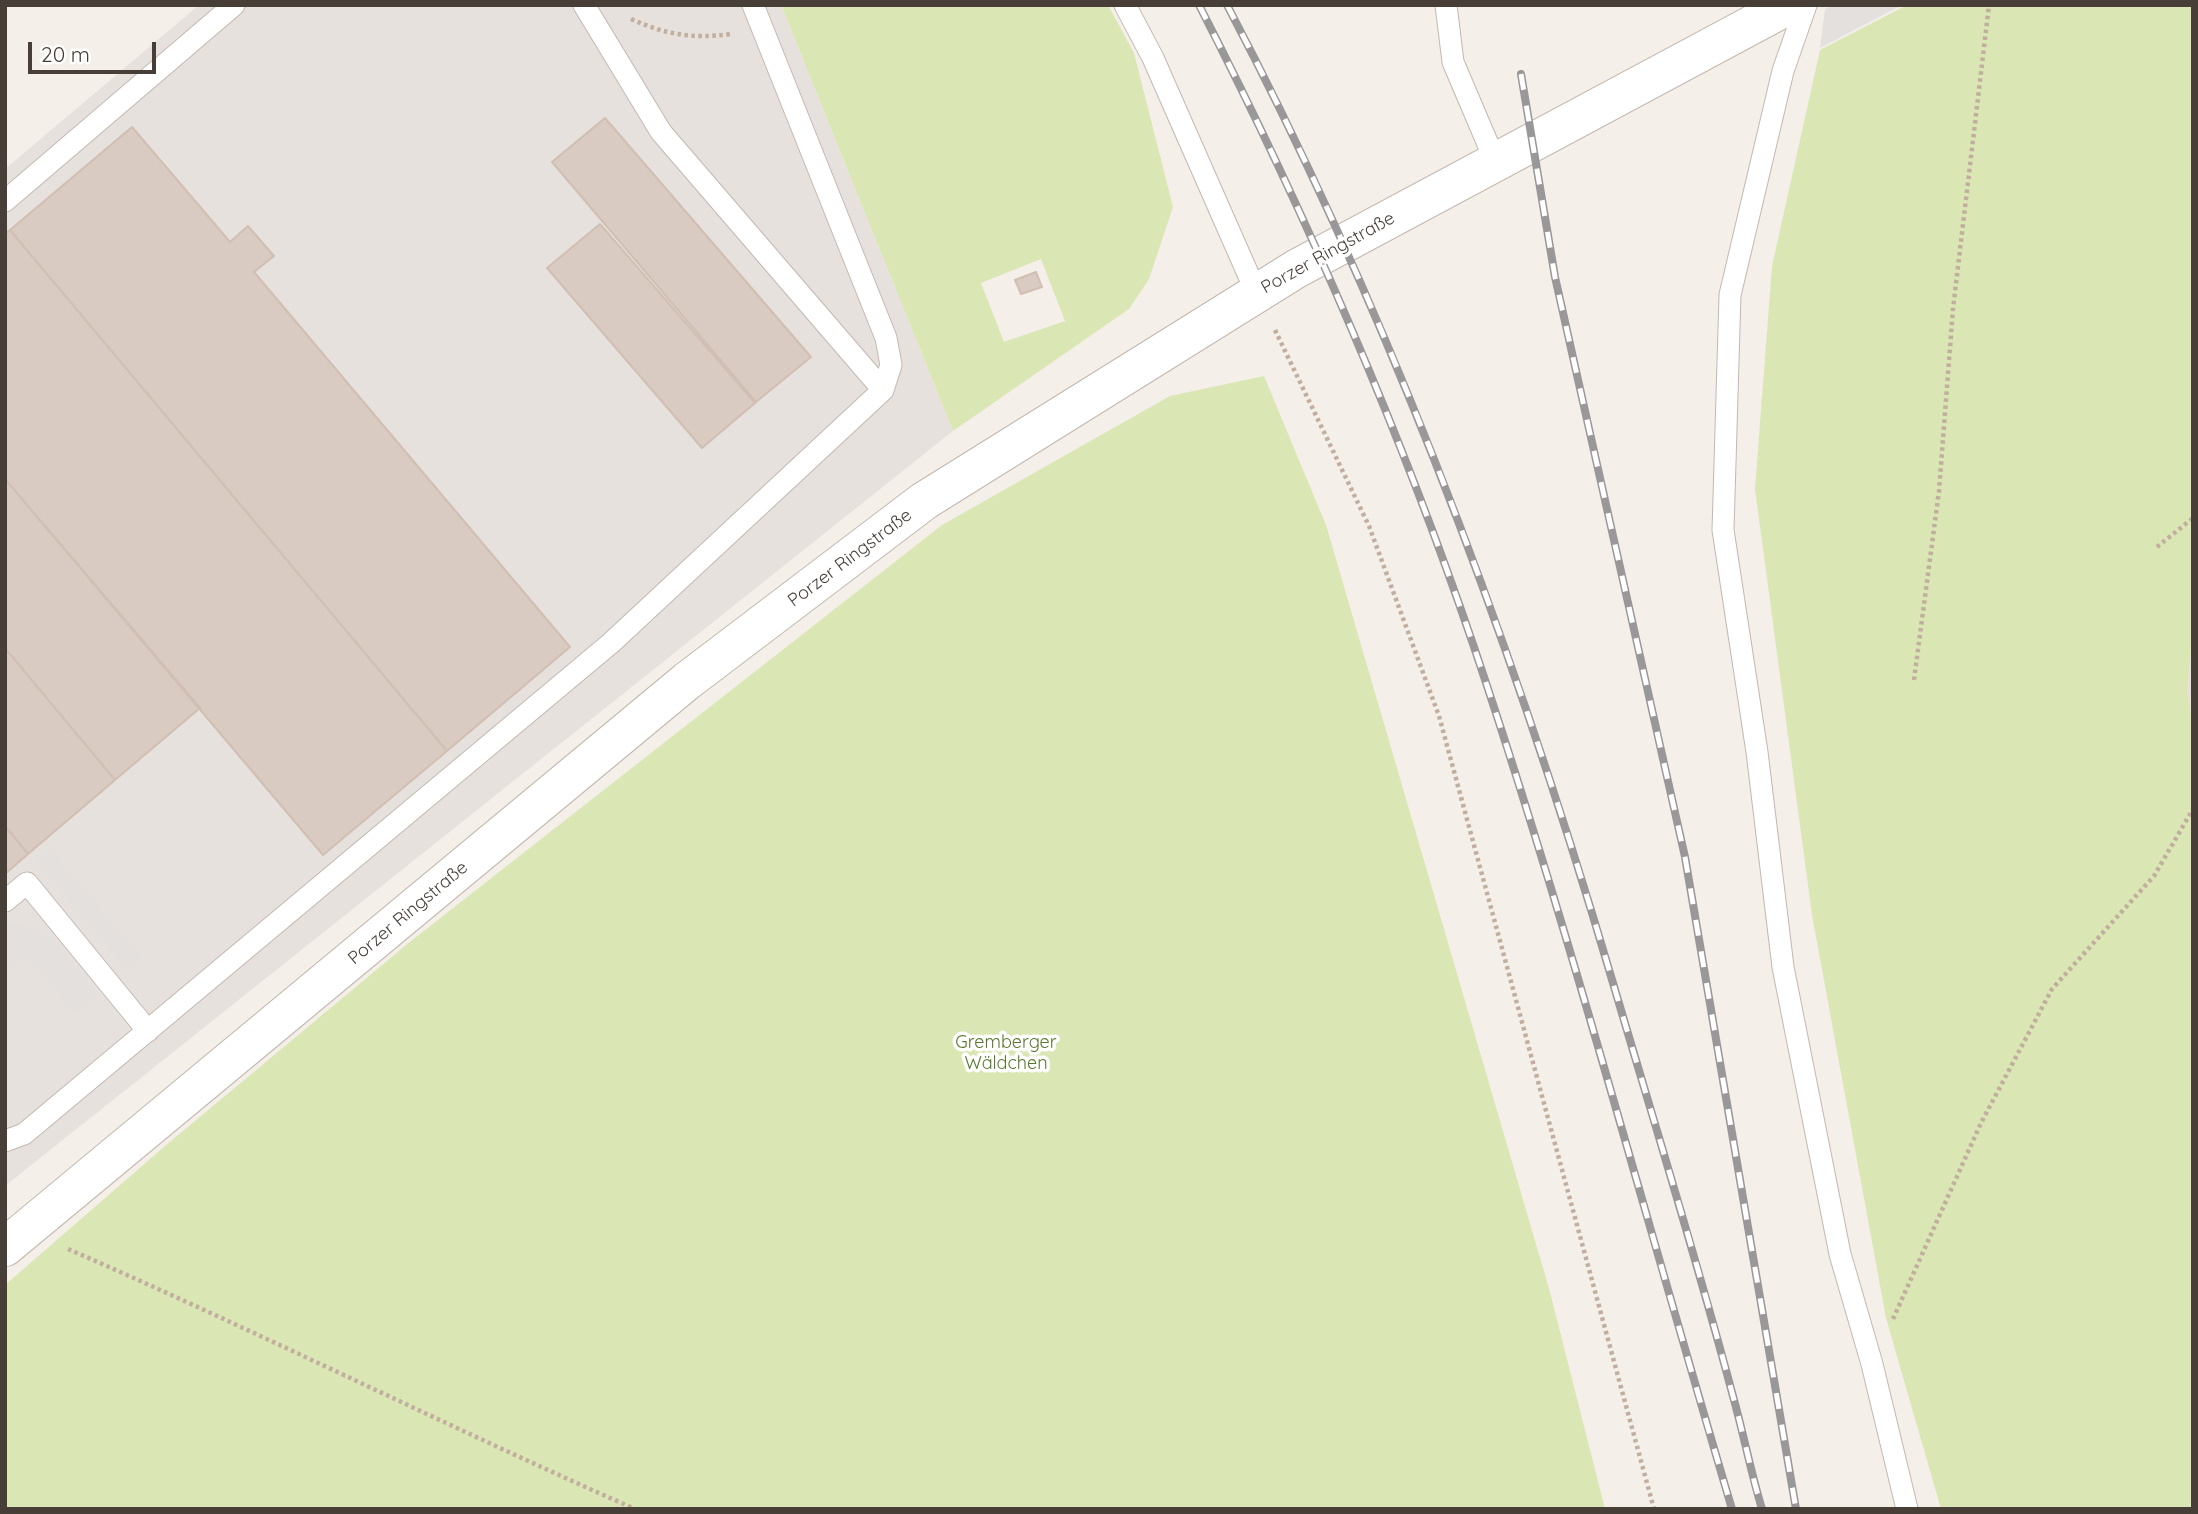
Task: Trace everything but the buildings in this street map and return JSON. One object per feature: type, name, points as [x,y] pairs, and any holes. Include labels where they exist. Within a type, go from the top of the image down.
[{"type":"street","name":"Porzer Ringstraße","points":[[16,1239],[687,681],[925,501],[1256,292],[1789,5]]},
{"type":"lane","points":[[5,201],[234,5]]},
{"type":"lane","points":[[584,5],[661,132],[883,390]]},
{"type":"lane","points":[[5,1141],[24,1134],[611,643],[883,390],[891,365],[886,338],[753,5]]},
{"type":"lane","points":[[1125,5],[1153,58],[1256,292]]},
{"type":"lane","points":[[1446,5],[1453,62],[1496,163]]},
{"type":"lane","points":[[1806,5],[1783,71],[1731,295],[1723,530],[1757,752],[1783,967],[1840,1254],[1872,1364],[1907,1509]]},
{"type":"lane","points":[[5,901],[27,883],[148,1031]]},
{"type":"path","points":[[1914,680],[1939,491],[1953,309],[1989,5]]},
{"type":"path","points":[[621,15],[655,30],[696,38],[763,30]]},
{"type":"path","points":[[1256,292],[1369,526],[1439,716],[1654,1509]]},
{"type":"path","points":[[2157,547],[2193,518]]},
{"type":"path","points":[[1872,1364],[1981,1123],[2052,989],[2154,876],[2193,809]]},
{"type":"path","points":[[16,1239],[182,1298],[472,1438],[635,1509]]},
{"type":"shaded area","points":[[199,5],[781,5],[953,431],[5,1186],[5,169]]},
{"type":"shaded area","points":[[1832,5],[1902,5],[1820,48],[1825,9]]},
{"type":"shaded area","points":[[2193,628],[2193,727],[2187,691]]},
{"type":"shaded area","points":[[50,849],[142,958],[127,970],[35,861]]},
{"type":"shaded area","points":[[13,922],[49,935],[98,995],[75,1014],[26,955],[5,972],[5,929]]},
{"type":"green space","points":[[781,5],[1108,5],[1134,53],[1173,207],[1149,279],[1129,309],[953,431]],"holes":[[[1041,259],[1065,321],[1004,342],[981,283]]]},
{"type":"green space","points":[[1907,5],[2193,5],[2193,628],[2187,691],[2193,727],[2193,1509],[1941,1509],[1886,1318],[1812,915],[1755,489],[1772,266],[1820,50]]},
{"type":"green space","name":"Gremberger Wäldchen","points":[[1264,376],[1326,525],[1550,1292],[1605,1509],[5,1509],[5,1285],[165,1146],[411,941],[942,525],[1170,396]]},
{"type":"railway","points":[[1199,5],[1313,241],[1382,402],[1445,565],[1543,861],[1732,1509]]},
{"type":"railway","points":[[1227,5],[1286,122],[1395,362],[1490,608],[1575,857],[1705,1295],[1762,1509]]},
{"type":"railway","points":[[1521,74],[1555,277],[1685,857],[1796,1509]]}]
